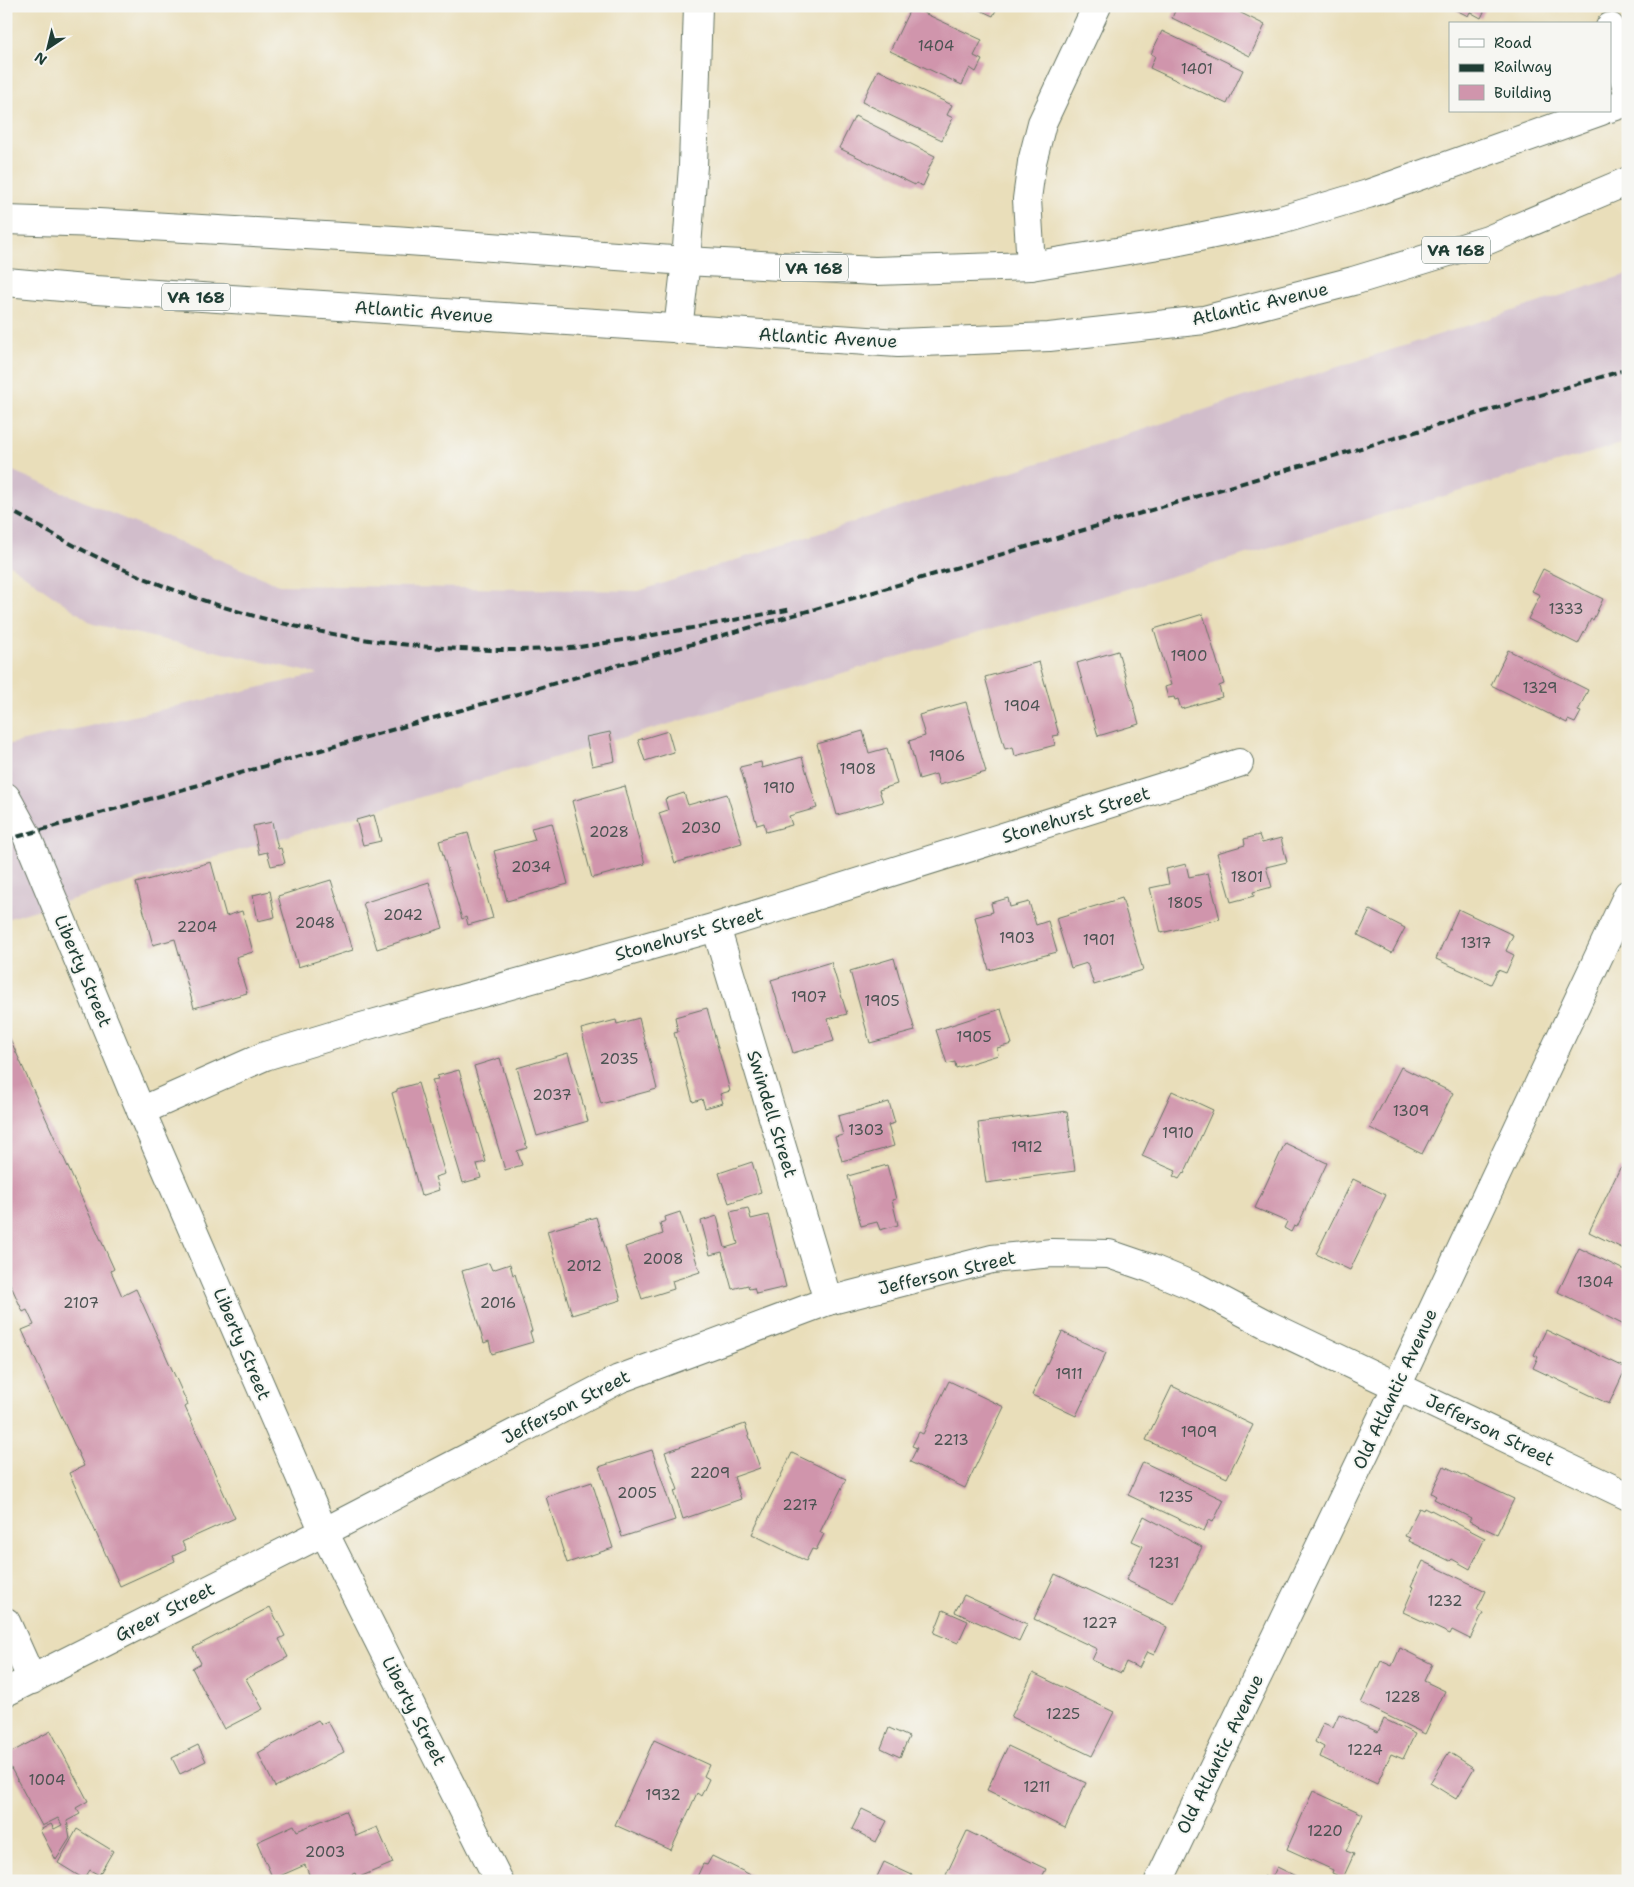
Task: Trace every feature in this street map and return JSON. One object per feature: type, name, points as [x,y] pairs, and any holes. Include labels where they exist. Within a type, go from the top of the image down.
[{"type":"main road","points":[[678,329],[686,261],[693,166],[698,6]]},
{"type":"main road","points":[[1031,266],[1027,199],[1032,162],[1040,131],[1065,72],[1097,6]]},
{"type":"main road","points":[[1608,6],[1610,22]]},
{"type":"main road","points":[[1612,33],[1628,93]]},
{"type":"main road","points":[[1612,107],[1628,102]]},
{"type":"main road","name":"VA 168","points":[[6,220],[384,240],[686,261],[875,271],[1031,266],[1165,244],[1281,220],[1368,194],[1599,112]]},
{"type":"main road","name":"Atlantic Avenue","points":[[6,282],[106,291],[898,343],[1049,337],[1204,320],[1353,282],[1488,240],[1628,181]]},
{"type":"main road","name":"Stonehurst Street","points":[[141,1111],[265,1056],[360,1027],[716,927],[1239,763]]},
{"type":"main road","name":"Liberty Street","points":[[6,797],[26,834],[141,1111],[324,1532],[499,1881]]},
{"type":"main road","name":"Old Atlantic Avenue","points":[[1159,1881],[1397,1386],[1628,894]]},
{"type":"main road","name":"Swindell Street","points":[[716,927],[828,1301]]},
{"type":"main road","name":"Jefferson Street","points":[[324,1532],[619,1379],[828,1301],[992,1259],[1052,1253],[1109,1254],[1150,1268],[1198,1288],[1266,1324],[1628,1496]]},
{"type":"main road","name":"Greer Street","points":[[6,1692],[324,1532]]},
{"type":"main road","points":[[6,1622],[32,1680]]},
{"type":"shaded area","points":[[1628,274],[1628,442],[6,919],[6,745],[318,674],[93,624],[6,562],[6,468],[279,585],[639,591]]},
{"type":"building","points":[[959,6],[971,6],[969,11]]},
{"type":"building","points":[[971,6],[998,6],[993,16]]},
{"type":"building","points":[[1177,6],[1227,6],[1265,25],[1250,56],[1172,18]]},
{"type":"building","points":[[1448,6],[1487,6],[1481,18],[1470,12],[1468,16]]},
{"type":"building","points":[[911,7],[982,40],[974,56],[982,60],[976,72],[970,68],[962,85],[890,51]]},
{"type":"building","points":[[1162,31],[1243,70],[1227,104],[1150,68],[1155,56],[1151,54]]},
{"type":"building","points":[[878,70],[952,105],[947,115],[953,118],[942,140],[862,102]]},
{"type":"building","points":[[855,116],[935,156],[926,174],[928,175],[923,186],[916,183],[915,185],[839,148]]},
{"type":"building","points":[[1543,569],[1603,599],[1578,644],[1528,619],[1540,595],[1532,591]]},
{"type":"building","points":[[1203,614],[1224,684],[1219,686],[1222,697],[1181,709],[1178,699],[1175,700],[1174,697],[1168,698],[1165,687],[1171,685],[1154,629]]},
{"type":"building","points":[[1508,650],[1588,690],[1578,711],[1581,712],[1575,723],[1568,720],[1567,723],[1491,685]]},
{"type":"building","points":[[1118,651],[1139,724],[1098,736],[1077,663]]},
{"type":"building","points":[[1039,662],[1059,735],[1053,736],[1055,745],[1015,756],[1013,747],[1005,749],[985,677]]},
{"type":"building","points":[[966,702],[986,772],[939,785],[936,774],[919,779],[909,741],[925,736],[919,715]]},
{"type":"building","points":[[668,731],[674,752],[645,761],[638,740]]},
{"type":"building","points":[[863,731],[869,753],[887,748],[897,784],[879,790],[883,802],[837,815],[817,744]]},
{"type":"building","points":[[610,732],[615,761],[592,766],[586,737]]},
{"type":"building","points":[[802,757],[817,808],[789,816],[792,825],[766,832],[764,823],[757,825],[740,767],[761,762],[762,768]]},
{"type":"building","points":[[625,786],[645,864],[592,878],[572,801]]},
{"type":"building","points":[[684,793],[688,805],[727,794],[742,843],[675,863],[659,813],[668,810],[665,799]]},
{"type":"building","points":[[374,815],[381,841],[363,845],[356,820]]},
{"type":"building","points":[[272,822],[278,849],[281,848],[285,863],[271,866],[267,852],[259,854],[253,826]]},
{"type":"building","points":[[552,823],[568,884],[507,901],[494,851],[535,840],[531,828]]},
{"type":"building","points":[[468,833],[493,918],[468,925],[466,917],[462,919],[439,841]]},
{"type":"building","points":[[1259,835],[1262,843],[1281,838],[1287,862],[1266,867],[1272,887],[1253,892],[1254,896],[1231,902],[1217,853],[1245,845],[1244,839]]},
{"type":"building","points":[[211,862],[226,916],[242,911],[253,952],[236,957],[247,993],[194,1008],[175,939],[153,945],[136,883]]},
{"type":"building","points":[[1186,864],[1189,877],[1208,873],[1220,919],[1161,933],[1150,888],[1169,884],[1166,869]]},
{"type":"building","points":[[331,880],[353,950],[298,967],[278,896]]},
{"type":"building","points":[[429,882],[443,928],[377,949],[363,903]]},
{"type":"building","points":[[270,891],[275,917],[258,921],[253,895]]},
{"type":"building","points":[[1008,898],[1010,907],[1029,902],[1036,925],[1048,921],[1057,952],[989,970],[975,917],[993,912],[991,903]]},
{"type":"building","points":[[1122,898],[1143,970],[1094,985],[1087,963],[1071,968],[1056,918]]},
{"type":"building","points":[[1458,909],[1513,935],[1506,951],[1514,955],[1506,973],[1498,970],[1491,984],[1436,959]]},
{"type":"building","points":[[1370,910],[1405,928],[1392,953],[1358,935]]},
{"type":"building","points":[[894,958],[915,1031],[870,1043],[850,971]]},
{"type":"building","points":[[831,962],[847,1014],[828,1019],[834,1041],[793,1053],[771,980]]},
{"type":"building","points":[[707,1008],[730,1091],[720,1094],[723,1103],[705,1108],[702,1099],[693,1102],[674,1033],[678,1032],[675,1017]]},
{"type":"building","points":[[1001,1009],[1012,1044],[997,1048],[998,1055],[956,1068],[955,1062],[947,1064],[936,1030]]},
{"type":"building","points":[[639,1018],[657,1089],[601,1104],[581,1029],[616,1020],[617,1024]]},
{"type":"building","points":[[6,1030],[114,1269],[111,1271],[122,1296],[136,1289],[188,1405],[185,1407],[235,1518],[182,1542],[186,1550],[173,1556],[175,1561],[120,1586],[69,1473],[84,1466],[22,1330],[34,1325],[27,1310],[23,1312],[6,1275]]},
{"type":"building","points":[[568,1053],[588,1121],[537,1136],[517,1068]]},
{"type":"building","points":[[500,1058],[527,1148],[517,1151],[522,1165],[505,1170],[474,1066]]},
{"type":"building","points":[[1401,1067],[1453,1093],[1422,1154],[1370,1128]]},
{"type":"building","points":[[459,1070],[486,1162],[477,1164],[481,1178],[463,1183],[432,1080],[438,1079],[437,1076]]},
{"type":"building","points":[[418,1083],[445,1174],[435,1177],[439,1190],[421,1196],[392,1093],[397,1091],[397,1089]]},
{"type":"building","points":[[1172,1091],[1213,1110],[1184,1174],[1179,1179],[1173,1176],[1176,1171],[1142,1156]]},
{"type":"building","points":[[889,1102],[895,1123],[888,1125],[894,1146],[842,1161],[835,1137],[843,1135],[838,1116]]},
{"type":"building","points":[[1067,1111],[1075,1171],[986,1183],[978,1123]]},
{"type":"building","points":[[1285,1143],[1327,1163],[1297,1227],[1294,1226],[1291,1232],[1284,1228],[1287,1222],[1255,1208]]},
{"type":"building","points":[[752,1162],[761,1192],[729,1203],[719,1173]]},
{"type":"building","points":[[887,1165],[896,1199],[892,1200],[898,1225],[880,1230],[877,1222],[861,1226],[848,1176]]},
{"type":"building","points":[[1620,1168],[1628,1172],[1628,1251],[1589,1232]]},
{"type":"building","points":[[1353,1179],[1386,1195],[1350,1270],[1316,1254]]},
{"type":"building","points":[[748,1208],[751,1219],[768,1215],[786,1287],[756,1294],[754,1288],[749,1289],[748,1285],[732,1289],[722,1252],[710,1255],[701,1221],[717,1216],[725,1248],[738,1244],[730,1212]]},
{"type":"building","points":[[680,1212],[700,1272],[672,1281],[674,1289],[642,1299],[625,1247],[663,1234],[660,1223],[666,1221],[665,1217]]},
{"type":"building","points":[[596,1217],[621,1300],[572,1315],[547,1231]]},
{"type":"building","points":[[1579,1248],[1628,1272],[1628,1327],[1558,1292]]},
{"type":"building","points":[[489,1263],[492,1270],[510,1264],[513,1275],[515,1274],[532,1331],[530,1332],[533,1342],[492,1354],[489,1341],[484,1343],[462,1271]]},
{"type":"building","points":[[1546,1330],[1626,1368],[1609,1404],[1533,1368],[1538,1357],[1534,1355]]},
{"type":"building","points":[[1062,1332],[1106,1353],[1076,1416],[1032,1395]]},
{"type":"building","points":[[949,1381],[1004,1407],[965,1488],[910,1462],[917,1448],[912,1446],[919,1432],[923,1434]]},
{"type":"building","points":[[1172,1386],[1253,1425],[1227,1478],[1146,1440]]},
{"type":"building","points":[[745,1424],[760,1468],[734,1477],[741,1499],[683,1519],[674,1491],[678,1490],[665,1452]]},
{"type":"building","points":[[652,1450],[675,1520],[622,1537],[599,1467]]},
{"type":"building","points":[[792,1453],[846,1479],[820,1532],[824,1534],[816,1550],[812,1549],[806,1561],[752,1534]]},
{"type":"building","points":[[1143,1462],[1224,1500],[1213,1522],[1209,1520],[1204,1531],[1128,1495]]},
{"type":"building","points":[[1444,1466],[1514,1499],[1497,1534],[1469,1521],[1471,1518],[1434,1499],[1436,1496],[1431,1493]]},
{"type":"building","points":[[592,1482],[613,1548],[567,1563],[546,1497]]},
{"type":"building","points":[[1419,1508],[1431,1510],[1485,1538],[1470,1569],[1452,1559],[1450,1561],[1409,1541],[1410,1538],[1405,1536]]},
{"type":"building","points":[[1144,1516],[1202,1547],[1174,1603],[1126,1580],[1143,1546],[1132,1541]]},
{"type":"building","points":[[1423,1561],[1486,1591],[1477,1610],[1483,1613],[1470,1639],[1452,1630],[1450,1634],[1403,1612],[1414,1587],[1411,1586]]},
{"type":"building","points":[[1055,1574],[1167,1627],[1154,1655],[1147,1652],[1139,1668],[1126,1662],[1121,1673],[1092,1660],[1097,1649],[1034,1619]]},
{"type":"building","points":[[964,1595],[1027,1624],[1019,1641],[955,1612]]},
{"type":"building","points":[[270,1607],[285,1636],[279,1639],[288,1657],[246,1679],[263,1709],[224,1729],[192,1668],[201,1663],[193,1648]]},
{"type":"building","points":[[943,1610],[968,1621],[958,1643],[934,1633]]},
{"type":"building","points":[[1400,1648],[1432,1664],[1424,1681],[1445,1691],[1425,1734],[1361,1703],[1381,1661],[1392,1666]]},
{"type":"building","points":[[1033,1673],[1114,1712],[1092,1756],[1011,1717]]},
{"type":"building","points":[[1339,1714],[1378,1732],[1384,1719],[1415,1734],[1403,1759],[1391,1754],[1377,1784],[1320,1757],[1324,1747],[1315,1742],[1323,1723],[1333,1727]]},
{"type":"building","points":[[318,1720],[321,1724],[328,1721],[344,1752],[275,1787],[258,1753]]},
{"type":"building","points":[[889,1728],[909,1737],[900,1757],[881,1748]]},
{"type":"building","points":[[51,1731],[88,1801],[76,1808],[80,1814],[67,1821],[70,1838],[56,1860],[40,1830],[51,1824],[54,1829],[62,1825],[58,1818],[42,1826],[6,1759],[6,1755]]},
{"type":"building","points":[[654,1740],[709,1765],[704,1776],[709,1779],[701,1796],[697,1793],[671,1850],[615,1825]]},
{"type":"building","points":[[198,1745],[206,1761],[180,1774],[172,1758]]},
{"type":"building","points":[[1008,1746],[1086,1783],[1065,1828],[987,1790]]},
{"type":"building","points":[[1449,1752],[1474,1768],[1456,1799],[1430,1783]]},
{"type":"building","points":[[1313,1791],[1363,1814],[1346,1851],[1354,1854],[1343,1878],[1332,1873],[1333,1870],[1287,1849]]},
{"type":"building","points":[[862,1809],[887,1821],[876,1842],[852,1829]]},
{"type":"building","points":[[345,1811],[356,1836],[377,1827],[393,1863],[357,1878],[355,1873],[338,1881],[312,1881],[305,1865],[273,1879],[257,1842],[294,1825],[297,1831]]},
{"type":"building","points":[[77,1829],[113,1851],[99,1875],[90,1870],[84,1879],[58,1863]]},
{"type":"building","points":[[967,1831],[1046,1869],[1040,1881],[958,1881],[946,1875]]},
{"type":"building","points":[[712,1856],[763,1881],[695,1881],[703,1864],[707,1865]]},
{"type":"building","points":[[884,1862],[912,1875],[910,1881],[875,1881]]},
{"type":"building","points":[[1277,1867],[1306,1881],[1262,1881],[1264,1876],[1271,1880]]},
{"type":"railway","points":[[6,840],[857,597],[1628,369]]},
{"type":"railway","points":[[6,508],[98,558],[182,593],[236,611],[290,625],[401,644],[458,649],[570,648],[650,636],[792,609]]}]
